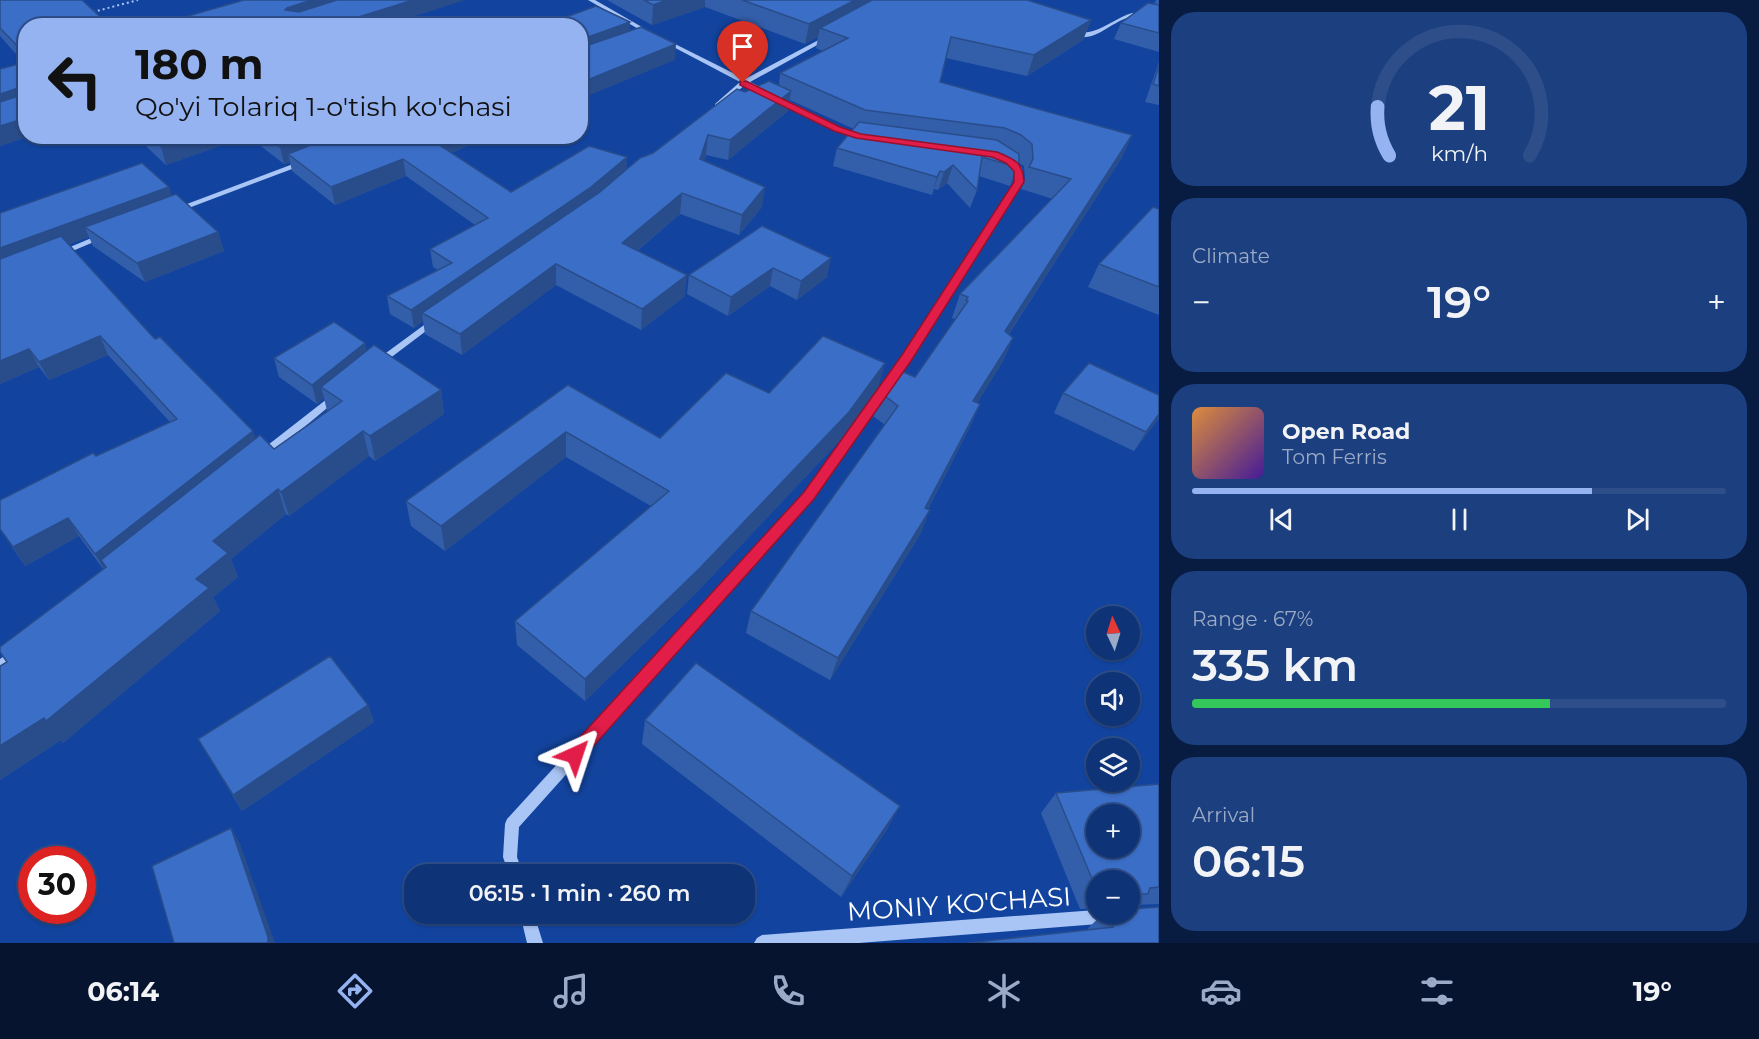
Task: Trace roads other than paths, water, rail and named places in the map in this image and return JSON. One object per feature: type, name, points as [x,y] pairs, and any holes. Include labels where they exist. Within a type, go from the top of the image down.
[{"type":"street","points":[[591,0],[647,36],[837,129],[869,138]]},
{"type":"street","points":[[1062,30],[1091,35],[1097,34],[1126,15],[1142,14],[1159,19]]},
{"type":"street","points":[[708,112],[743,83],[836,33]]},
{"type":"street","points":[[512,864],[510,857],[512,824],[809,496],[906,358],[1019,182],[1018,170],[1009,161],[994,154]]},
{"type":"street","points":[[165,214],[309,161]]},
{"type":"street","points":[[55,254],[110,234]]},
{"type":"street","points":[[369,369],[444,313]]},
{"type":"street","points":[[259,458],[342,392]]},
{"type":"street","points":[[0,666],[28,643]]},
{"type":"street","name":"MONIY KO'CHASI","points":[[762,943],[1086,918]]},
{"type":"street","points":[[530,924],[535,943]]}]
